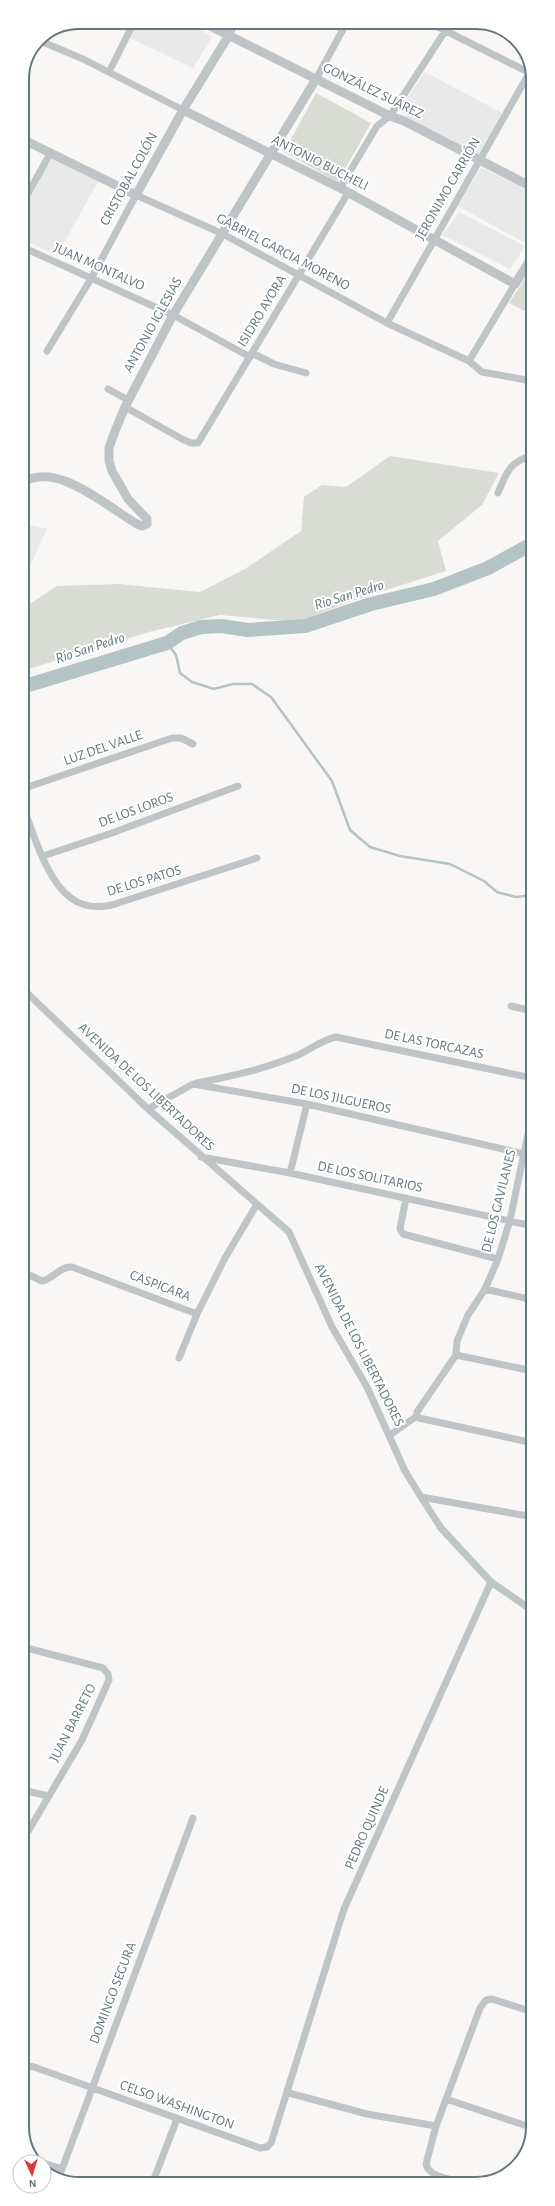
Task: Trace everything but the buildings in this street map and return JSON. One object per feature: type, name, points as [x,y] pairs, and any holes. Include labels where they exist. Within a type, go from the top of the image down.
[{"type":"street","points":[[109,72],[130,29]]},
{"type":"street","name":"GONZÁLEZ SUÁREZ","points":[[217,29],[390,116],[404,121],[526,184]]},
{"type":"street","name":"CRISTOBAL COLÓN","points":[[47,351],[92,277],[183,110],[232,29]]},
{"type":"street","name":"ANTONIO IGLESIAS","points":[[29,480],[36,477],[60,478],[73,484],[130,521],[145,526],[147,524],[147,519],[128,499],[112,471],[109,461],[109,448],[126,404],[173,315],[272,154],[343,29]]},
{"type":"street","points":[[442,29],[525,68]]},
{"type":"street","name":"ISIDRO AYORA","points":[[126,404],[182,439],[191,443],[198,443],[298,276],[377,126],[390,116],[446,31]]},
{"type":"street","name":"ANTONIO BUCHELI","points":[[45,43],[109,72],[272,154],[434,239],[515,284]]},
{"type":"street","name":"JERONIMO CARRIÓN","points":[[387,323],[526,80]]},
{"type":"street","name":"GABRIEL GARCIA MORENO","points":[[29,142],[136,195],[223,234],[387,323],[468,360],[482,372],[526,380]]},
{"type":"street","points":[[29,191],[51,152]]},
{"type":"street","name":"JUAN MONTALVO","points":[[29,250],[92,277],[173,315],[251,355],[274,364],[306,373]]},
{"type":"street","points":[[468,360],[526,267]]},
{"type":"street","points":[[108,389],[126,404]]},
{"type":"street","points":[[498,493],[505,474],[518,459],[526,457]]},
{"type":"street","name":"LUZ DEL VALLE","points":[[29,787],[172,738],[181,738],[193,744]]},
{"type":"street","name":"DE LOS LOROS","points":[[42,856],[112,833],[238,786]]},
{"type":"street","name":"DE LOS PATOS","points":[[29,822],[42,856],[55,880],[71,898],[84,905],[98,908],[112,905],[257,858]]},
{"type":"street","name":"AVENIDA DE LOS LIBERTADORES","points":[[29,995],[148,1110],[289,1232],[332,1327],[368,1387],[405,1471],[420,1497],[441,1528],[491,1582],[526,1606]]},
{"type":"street","points":[[511,1006],[526,1010]]},
{"type":"street","name":"DE LAS TORCAZAS","points":[[193,1084],[263,1067],[299,1055],[331,1038],[336,1037],[526,1077]]},
{"type":"street","points":[[148,1110],[193,1084]]},
{"type":"street","name":"DE LOS JILGUEROS","points":[[193,1084],[307,1104],[524,1154]]},
{"type":"street","points":[[290,1173],[307,1104]]},
{"type":"street","name":"DE LOS GAVILANES","points":[[417,1416],[417,1412],[456,1355],[457,1341],[468,1315],[485,1289],[498,1259],[510,1220],[526,1144]]},
{"type":"street","name":"DE LOS SOLITARIOS","points":[[201,1157],[290,1173],[526,1224]]},
{"type":"street","points":[[406,1198],[400,1229],[403,1234],[498,1259]]},
{"type":"street","name":"CASPICARA","points":[[29,1275],[42,1281],[49,1279],[64,1267],[72,1266],[197,1314],[225,1258],[257,1204]]},
{"type":"street","points":[[485,1289],[526,1298]]},
{"type":"street","points":[[180,1358],[197,1314]]},
{"type":"street","points":[[456,1355],[526,1370]]},
{"type":"street","points":[[390,1435],[417,1416],[419,1418],[526,1441]]},
{"type":"street","points":[[420,1497],[526,1516]]},
{"type":"street","name":"PEDRO QUINDE","points":[[289,2093],[344,1909],[491,1582]]},
{"type":"street","name":"JUAN BARRETO","points":[[29,1649],[103,1668],[108,1674],[109,1680],[82,1740],[29,1829]]},
{"type":"street","points":[[29,1791],[48,1796]]},
{"type":"street","name":"DOMINGO SEGURA","points":[[60,2173],[91,2087],[193,1818]]},
{"type":"street","points":[[442,2177],[432,2174],[427,2169],[426,2156],[483,2002],[492,1999],[526,2010]]},
{"type":"street","name":"CELSO WASHINGTON","points":[[29,2066],[260,2148],[267,2147],[271,2143],[289,2093]]},
{"type":"street","points":[[289,2093],[367,2114],[436,2126]]},
{"type":"street","points":[[446,2099],[526,2126]]},
{"type":"street","points":[[155,2177],[177,2119]]},
{"type":"street","points":[[52,2165],[62,2169]]},
{"type":"shaded area","points":[[132,29],[198,29],[212,37],[193,68],[128,37]]},
{"type":"shaded area","points":[[425,72],[502,113],[478,155],[408,120],[401,107]]},
{"type":"shaded area","points":[[316,93],[371,123],[338,182],[284,152]]},
{"type":"shaded area","points":[[52,157],[99,180],[57,255],[29,242],[29,198]]},
{"type":"shaded area","points":[[481,167],[526,189],[526,243],[458,206]]},
{"type":"shaded area","points":[[459,212],[525,246],[510,269],[442,235]]},
{"type":"shaded area","points":[[526,277],[526,312],[509,303]]},
{"type":"shaded area","points":[[390,456],[499,473],[482,505],[438,541],[446,571],[355,600],[296,622],[220,615],[149,632],[29,669],[29,604],[57,586],[119,584],[200,592],[245,569],[301,531],[304,497],[322,485],[346,487]]},
{"type":"shaded area","points":[[29,525],[47,529],[29,569]]},
{"type":"waterway","name":"Rio San Pedro","points":[[29,685],[167,643],[182,633],[201,627],[221,626],[248,630],[305,626],[371,604],[434,589],[488,568],[526,547]]},
{"type":"waterway","points":[[167,643],[176,655],[180,673],[192,682],[214,689],[233,684],[252,684],[271,697],[332,781],[350,830],[370,847],[400,856],[450,864],[484,881],[497,892],[516,897],[526,896]]},
{"type":"water label","name":"Río San Pedro","points":[[90,648]]}]
